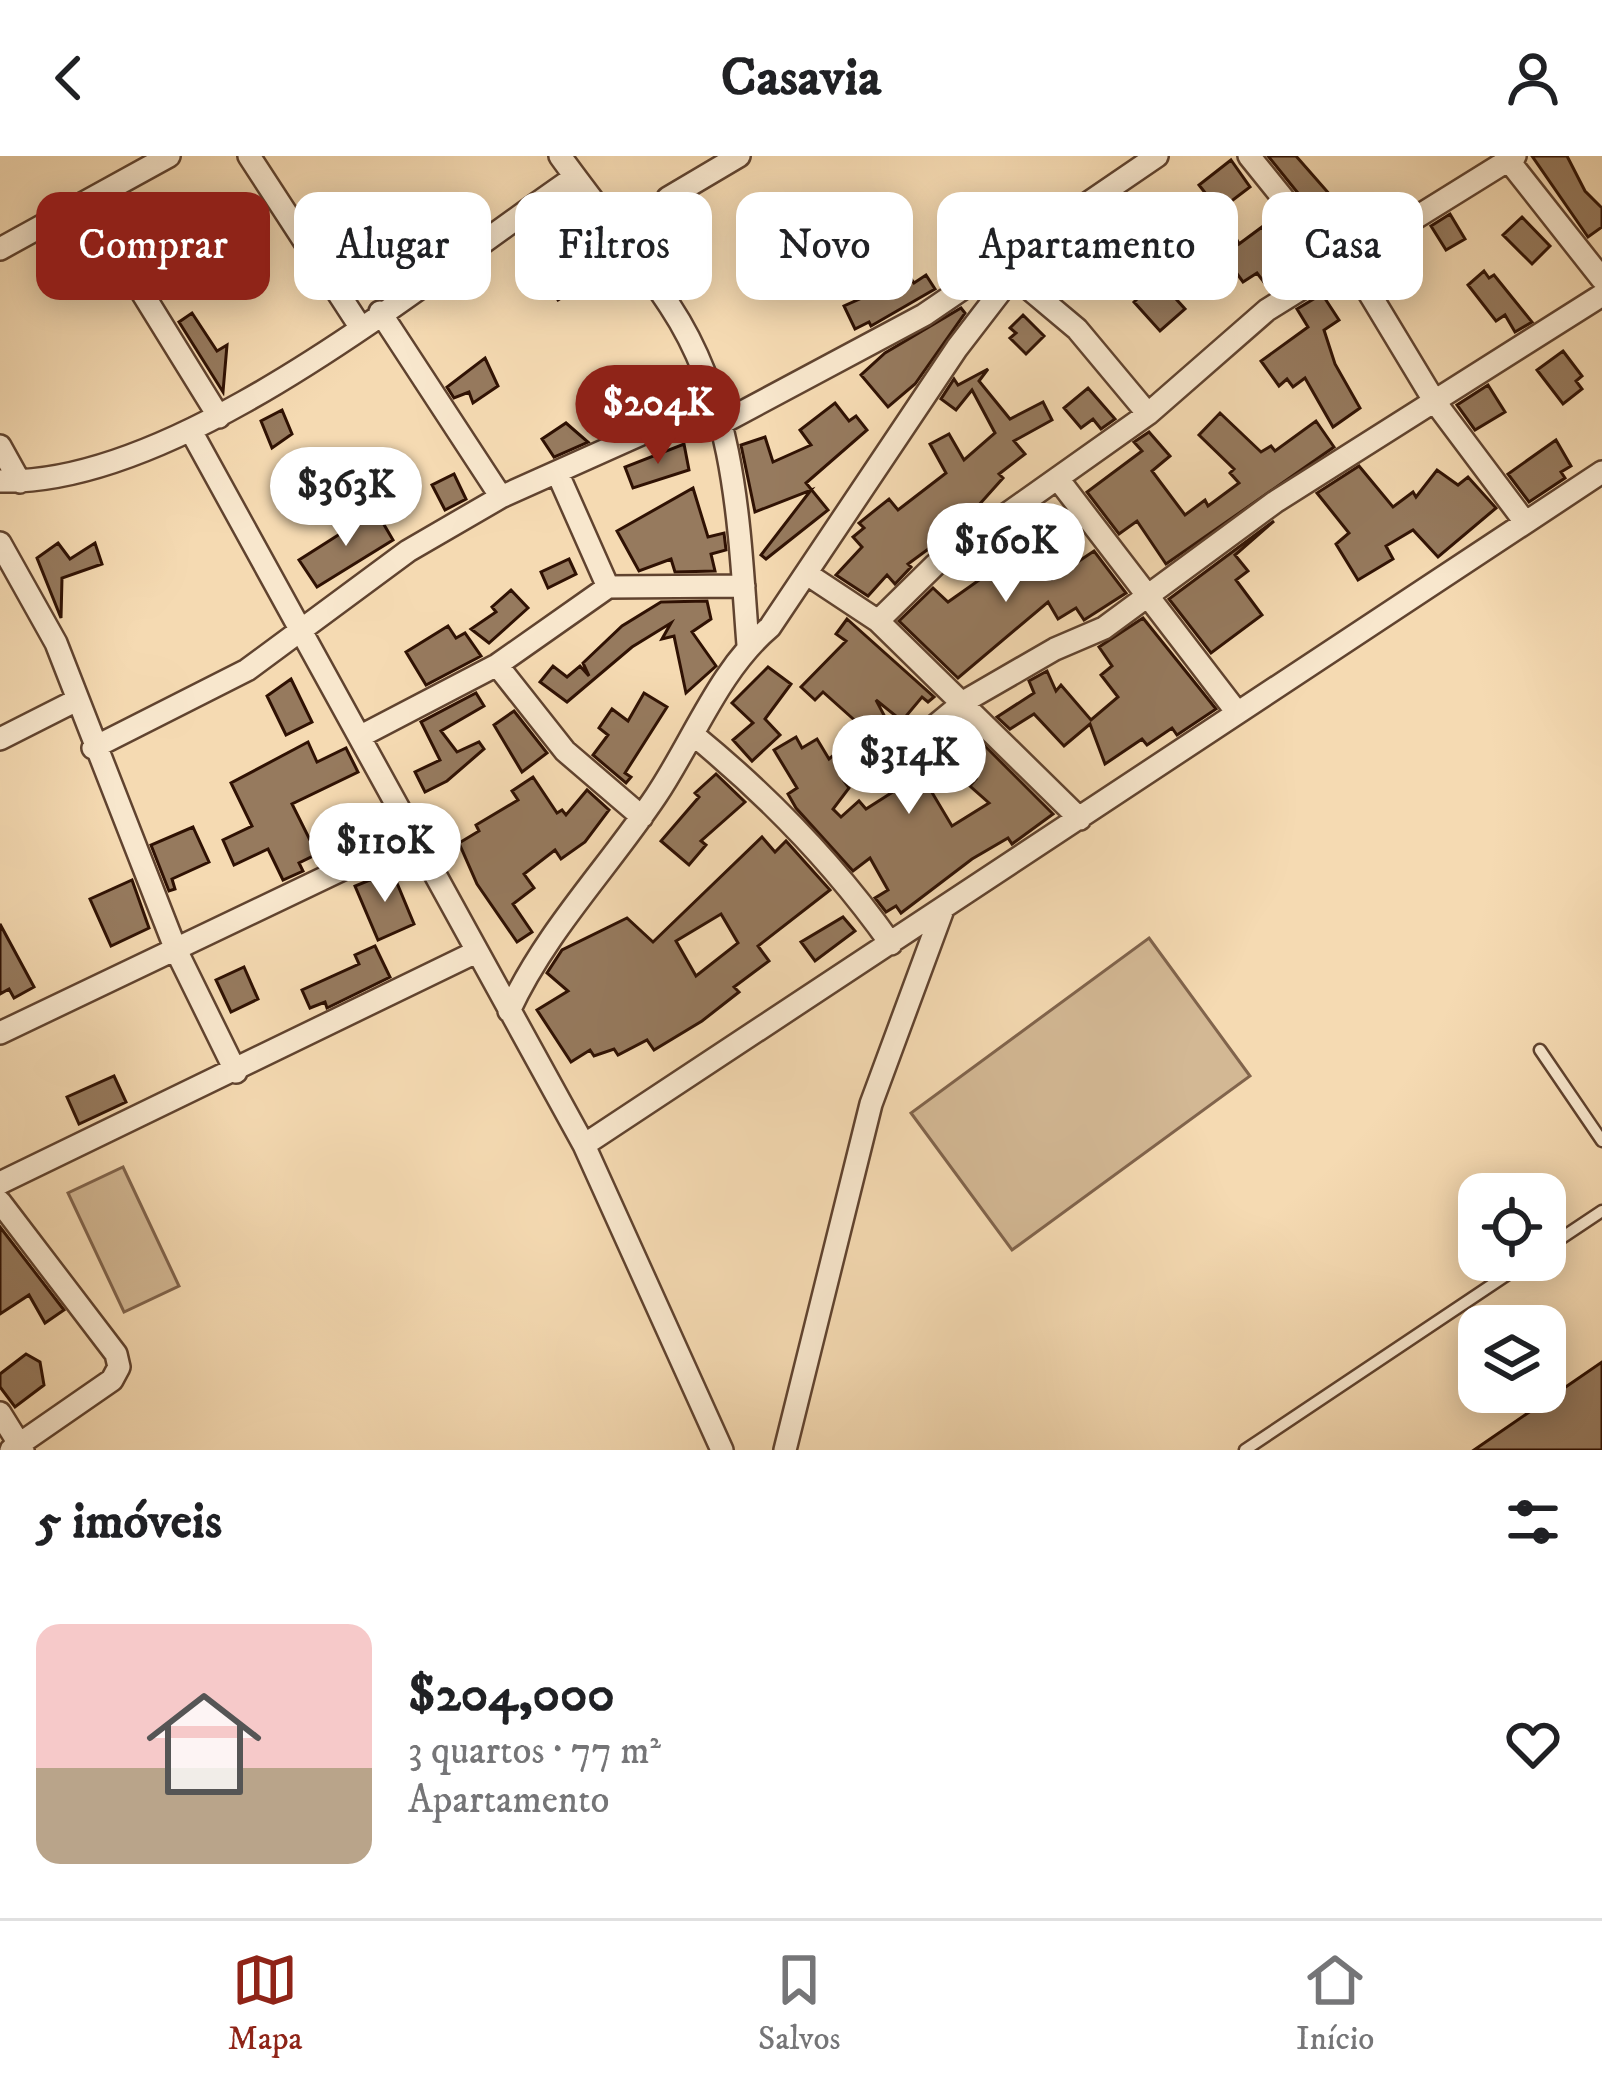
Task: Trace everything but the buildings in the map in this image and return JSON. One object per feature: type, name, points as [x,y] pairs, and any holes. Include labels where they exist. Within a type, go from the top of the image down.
[{"type":"street","points":[[104,192],[169,156]]},
{"type":"street","points":[[249,156],[359,326]]},
{"type":"street","points":[[560,156],[671,307],[717,413],[740,508],[748,645]]},
{"type":"street","points":[[678,192],[739,156]]},
{"type":"street","points":[[1105,192],[1156,156]]},
{"type":"street","points":[[1249,156],[1281,192]]},
{"type":"street","points":[[1423,211],[1510,157],[1602,279]]},
{"type":"street","points":[[0,446],[10,482],[93,470],[191,431],[359,326],[575,177]]},
{"type":"street","points":[[0,249],[36,229]]},
{"type":"street","points":[[886,745],[920,739],[965,701],[1055,649],[1098,632],[1275,502],[1602,295]]},
{"type":"street","points":[[147,300],[219,417]]},
{"type":"street","points":[[93,748],[221,686],[408,550],[501,497],[717,413],[887,337],[944,300]]},
{"type":"street","points":[[509,1011],[540,951],[642,817],[748,645],[770,627],[957,349],[996,300]]},
{"type":"street","points":[[1043,300],[1077,328],[1148,414]]},
{"type":"street","points":[[878,621],[935,565],[1148,414],[1283,300]]},
{"type":"street","points":[[1368,300],[1435,402],[1525,522]]},
{"type":"street","points":[[380,312],[501,497]]},
{"type":"street","points":[[191,431],[361,736],[474,953],[584,1145],[722,1450]]},
{"type":"street","points":[[557,472],[608,587]]},
{"type":"street","points":[[584,1145],[1602,472]]},
{"type":"street","points":[[1058,479],[1236,710]]},
{"type":"street","points":[[0,543],[56,644],[176,950],[236,1072]]},
{"type":"street","points":[[807,574],[878,621],[965,701],[1080,819]]},
{"type":"street","points":[[361,736],[497,665],[608,587],[744,586]]},
{"type":"street","points":[[497,665],[565,751],[642,817]]},
{"type":"street","points":[[0,739],[75,701]]},
{"type":"street","points":[[695,736],[776,809],[859,899],[890,944]]},
{"type":"street","points":[[0,1033],[412,836]]},
{"type":"street","points":[[785,1450],[871,1104],[942,911]]},
{"type":"street","points":[[0,1183],[474,953]]},
{"type":"street","points":[[0,1202],[116,1354],[119,1367],[112,1380],[18,1448],[0,1412]]},
{"type":"lane","points":[[1540,1050],[1602,1141]]},
{"type":"lane","points":[[1566,1235],[1602,1211]]},
{"type":"lane","points":[[1245,1450],[1497,1281]]},
{"type":"shaded area","points":[[1149,938],[1250,1076],[1012,1250],[911,1113]]},
{"type":"shaded area","points":[[123,1167],[179,1286],[124,1312],[68,1193]]}]
